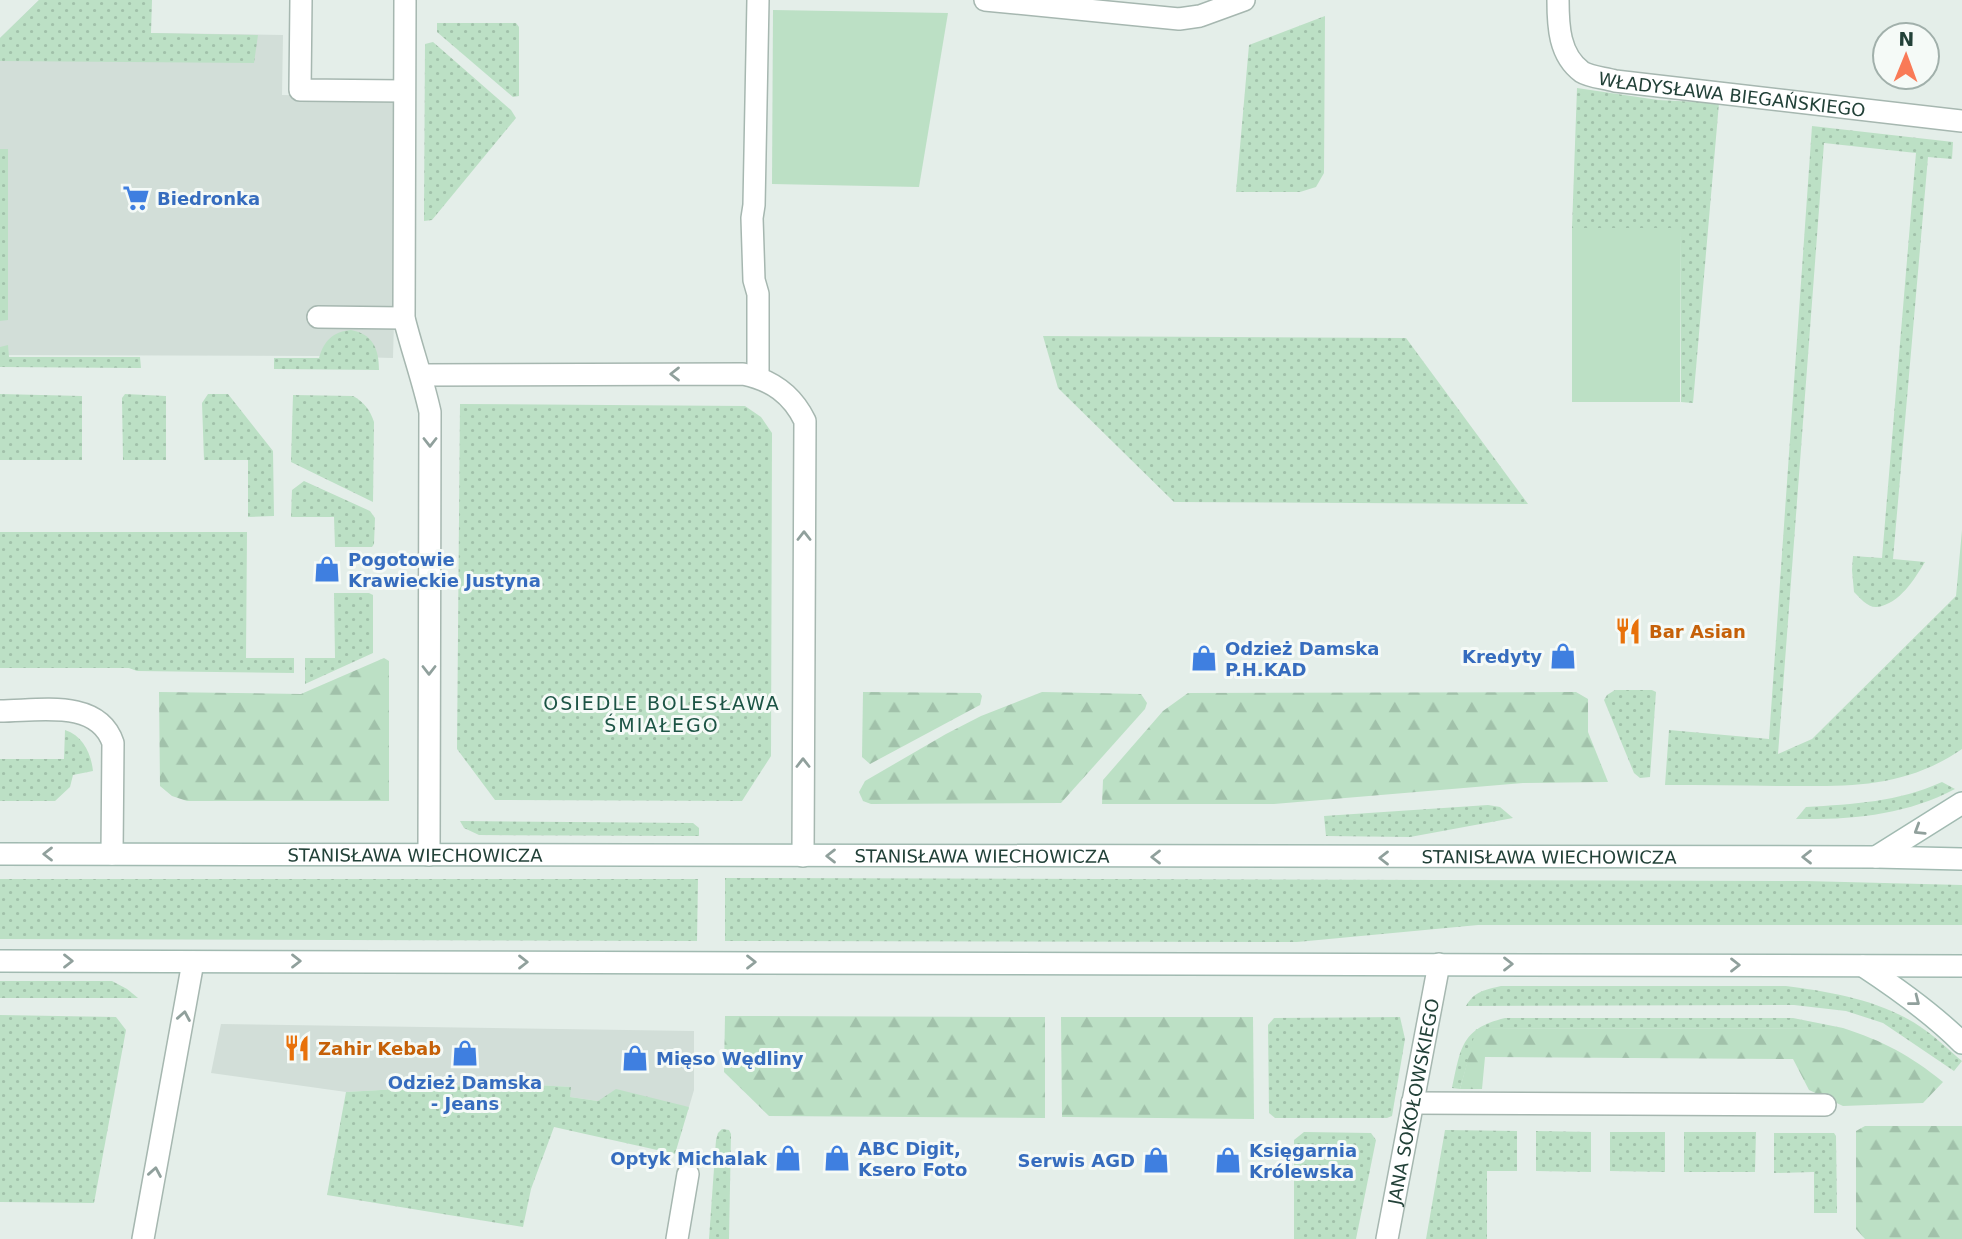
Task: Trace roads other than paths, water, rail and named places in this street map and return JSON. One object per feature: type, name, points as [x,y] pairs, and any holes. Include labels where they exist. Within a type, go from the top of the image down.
[{"type":"street","points":[[300,0],[300,90],[404,91]]},
{"type":"street","points":[[758,0],[752,218],[754,280],[758,294],[758,377]]},
{"type":"street","points":[[985,0],[1178,19],[1200,16],[1244,0]]},
{"type":"street","name":"WŁADYSŁAWA BIEGAŃSKIEGO","points":[[1558,0],[1558,27],[1566,53],[1583,73],[1615,81],[1962,121]]},
{"type":"street","points":[[405,1],[404,318],[413,356],[422,375],[430,412],[429,855]]},
{"type":"street","points":[[318,317],[404,318]]},
{"type":"street","points":[[422,375],[743,374],[758,377],[784,391],[798,407],[805,421],[803,856]]},
{"type":"street","points":[[0,711],[86,713],[102,722],[110,732],[113,743],[112,855]]},
{"type":"street","points":[[1876,857],[1962,803]]},
{"type":"street","name":"STANISŁAWA WIECHOWICZA","points":[[0,854],[1962,859]]},
{"type":"street","points":[[0,961],[1962,966]]},
{"type":"street","points":[[143,1239],[194,961]]},
{"type":"street","name":"JANA SOKOŁOWSKIEGO","points":[[1387,1239],[1440,964]]},
{"type":"street","points":[[1863,966],[1917,1003],[1962,1043]]},
{"type":"street","points":[[1412,1103],[1825,1105]]},
{"type":"street","points":[[677,1239],[688,1174]]},
{"type":"place","name":"Biedronka","points":[[136,198]]},
{"type":"place","name":"Pogotowie Krawieckie Justyna","points":[[327,569]]},
{"type":"place","name":"Bar Asian","points":[[1628,631]]},
{"type":"place","name":"Kredyty","points":[[1563,656]]},
{"type":"place","name":"Odzież Damska P.H.KAD","points":[[1204,658]]},
{"type":"place","name":"Zahir Kebab","points":[[297,1048]]},
{"type":"place","name":"Odzież Damska - Jeans","points":[[465,1053]]},
{"type":"place","name":"Mięso Wędliny","points":[[635,1058]]},
{"type":"place","name":"Optyk Michalak","points":[[788,1158]]},
{"type":"place","name":"ABC Digit, Ksero Foto","points":[[837,1158]]},
{"type":"place","name":"Serwis AGD","points":[[1156,1160]]},
{"type":"place","name":"Księgarnia Królewska","points":[[1228,1160]]},
{"type":"district","name":"OSIEDLE BOLESŁAWA ŚMIAŁEGO","points":[[662,714]]}]
